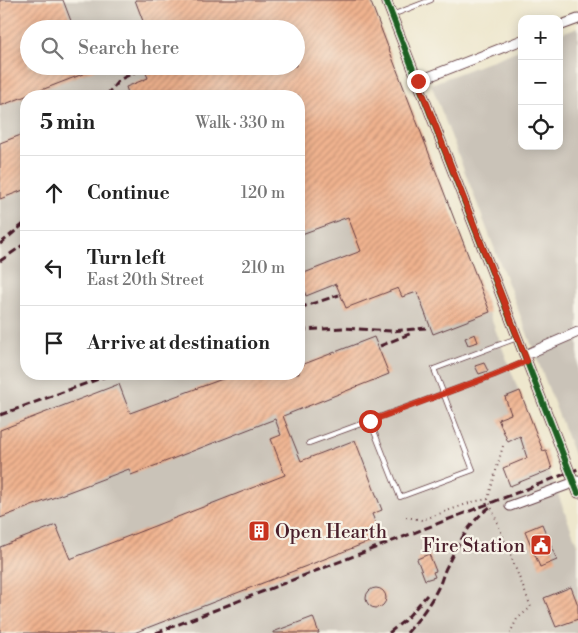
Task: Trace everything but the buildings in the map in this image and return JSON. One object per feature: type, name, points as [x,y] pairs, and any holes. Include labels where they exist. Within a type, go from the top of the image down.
[{"type":"street","points":[[386,0],[576,481],[578,493]]},
{"type":"street","points":[[563,25],[578,19]]},
{"type":"street","points":[[418,81],[518,42]]},
{"type":"street","points":[[526,358],[578,332]]},
{"type":"street","points":[[510,506],[576,481]]},
{"type":"lane","points":[[392,15],[431,0]]},
{"type":"lane","points":[[370,421],[400,497],[473,470],[434,369],[518,338]]},
{"type":"lane","points":[[309,443],[444,394],[526,358]]},
{"type":"path","points":[[503,446],[488,499],[530,607],[517,619],[510,633]]},
{"type":"path","points":[[406,517],[422,520],[472,502],[488,499]]},
{"type":"shaded area","points":[[0,0],[370,0],[578,547],[578,633],[0,633]]},
{"type":"shaded area","points":[[578,27],[578,465],[431,84],[518,51],[518,150],[563,150],[563,33]]},
{"type":"railway","points":[[111,90],[119,80],[129,75]]},
{"type":"railway","points":[[0,244],[20,227]]},
{"type":"railway","points":[[0,261],[20,247]]},
{"type":"railway","points":[[305,306],[339,295]]},
{"type":"railway","points":[[305,330],[344,328],[391,331],[426,328]]},
{"type":"railway","points":[[380,346],[412,333]]},
{"type":"railway","points":[[0,415],[96,380]]},
{"type":"railway","points":[[156,633],[578,469]]},
{"type":"railway","points":[[407,633],[431,600],[444,571],[465,534],[483,512],[490,507]]},
{"type":"railway","points":[[389,633],[406,619],[427,595]]},
{"type":"cycle path","points":[[386,0],[578,493]]},
{"type":"place","name":"Open Hearth","points":[[259,531]]},
{"type":"place","name":"Fire Station","points":[[541,545]]},
{"type":"route","points":[[370,421],[527,361],[418,81]]}]
